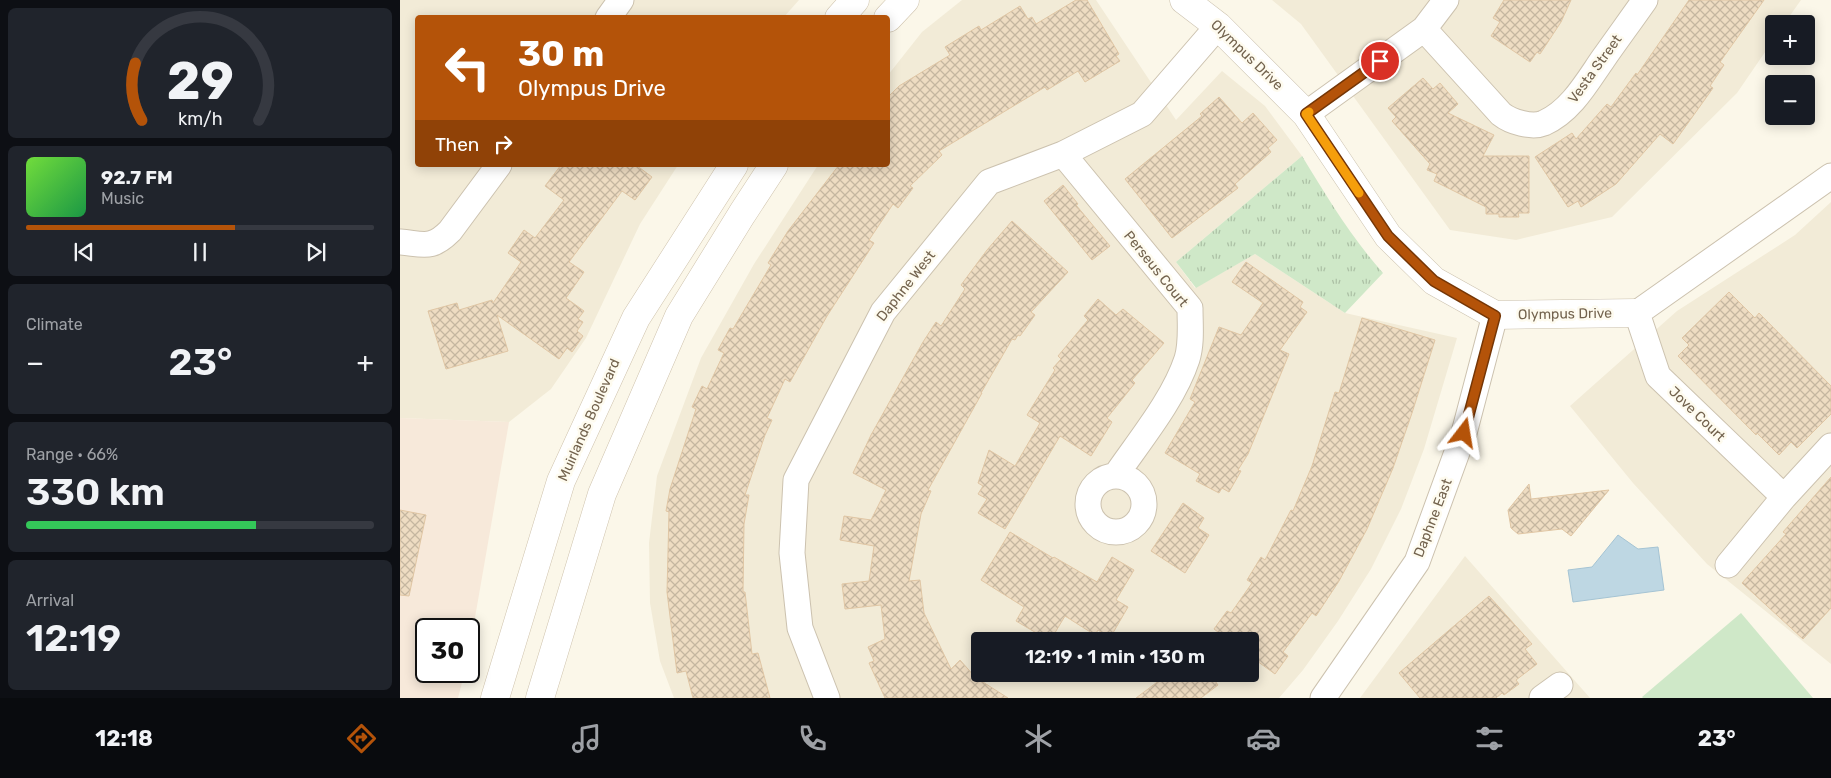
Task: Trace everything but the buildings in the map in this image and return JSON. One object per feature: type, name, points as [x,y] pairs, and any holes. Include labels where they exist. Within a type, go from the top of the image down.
[{"type":"main road","points":[[843,15],[856,0]]},
{"type":"main road","points":[[890,16],[905,0]]},
{"type":"main road","name":"Olympus Drive","points":[[1184,0],[1218,26],[1306,114],[1388,236],[1434,281],[1495,316],[1637,313]]},
{"type":"main road","name":"Muirlands Boulevard","points":[[495,698],[561,481],[636,318],[733,167]]},
{"type":"main road","points":[[540,698],[602,494],[679,316],[773,167]]},
{"type":"street","points":[[610,15],[621,0]]},
{"type":"street","points":[[1306,114],[1424,29],[1446,0]]},
{"type":"street","name":"Vesta Street","points":[[1424,29],[1508,120],[1543,124],[1562,113],[1645,0]]},
{"type":"street","name":"Daphne West","points":[[826,698],[800,628],[792,553],[796,480],[883,312],[989,182],[1062,154],[1142,114],[1218,26]]},
{"type":"street","name":"Perseus Court","points":[[1062,154],[1190,308],[1190,338],[1187,358],[1173,390],[1116,475]]},
{"type":"street","points":[[400,242],[431,245],[441,240],[450,231],[497,167]]},
{"type":"street","points":[[1637,313],[1831,176]]},
{"type":"street","name":"Jove Court","points":[[1637,313],[1658,376],[1784,497]]},
{"type":"street","name":"Daphne East","points":[[1323,698],[1416,562],[1464,433],[1495,316]]},
{"type":"street","points":[[1728,565],[1784,497],[1831,446]]},
{"type":"shaded area","points":[[400,0],[799,0],[786,15],[415,15],[415,167],[677,167],[640,224],[586,338],[551,389],[509,422],[400,418]]},
{"type":"shaded area","points":[[962,0],[1096,0],[1176,120],[1222,71],[1265,106],[1302,156],[1176,262],[1195,288],[1255,254],[1345,313],[1457,338],[1424,449],[1401,509],[1371,569],[1338,621],[1303,670],[1279,698],[674,698],[660,661],[650,603],[649,543],[657,476],[701,358],[754,264],[817,167],[890,167],[890,72],[922,32]]},
{"type":"shaded area","points":[[1272,0],[1801,0],[1790,15],[1765,15],[1765,52],[1737,93],[1612,217],[1516,240],[1450,230],[1301,24]]},
{"type":"shaded area","points":[[1831,202],[1831,664],[1707,564],[1633,483],[1570,406],[1677,311],[1795,235]]},
{"type":"shaded area","points":[[400,418],[509,422],[475,618],[415,618],[415,683],[462,683],[458,698],[400,698]]},
{"type":"shaded area","points":[[1465,556],[1590,698],[1360,698]]},
{"type":"green space","points":[[1302,156],[1350,231],[1383,273],[1345,313],[1255,254],[1196,288],[1176,262]]},
{"type":"green space","points":[[1741,613],[1813,698],[1642,697]]},
{"type":"water","points":[[1618,535],[1638,549],[1658,547],[1664,590],[1573,602],[1568,570],[1592,567]]},
{"type":"slow traffic","points":[[1309,112],[1306,114],[1359,193]]},
{"type":"route","points":[[1380,61],[1306,114],[1388,236],[1434,281],[1495,316],[1464,433]]}]
